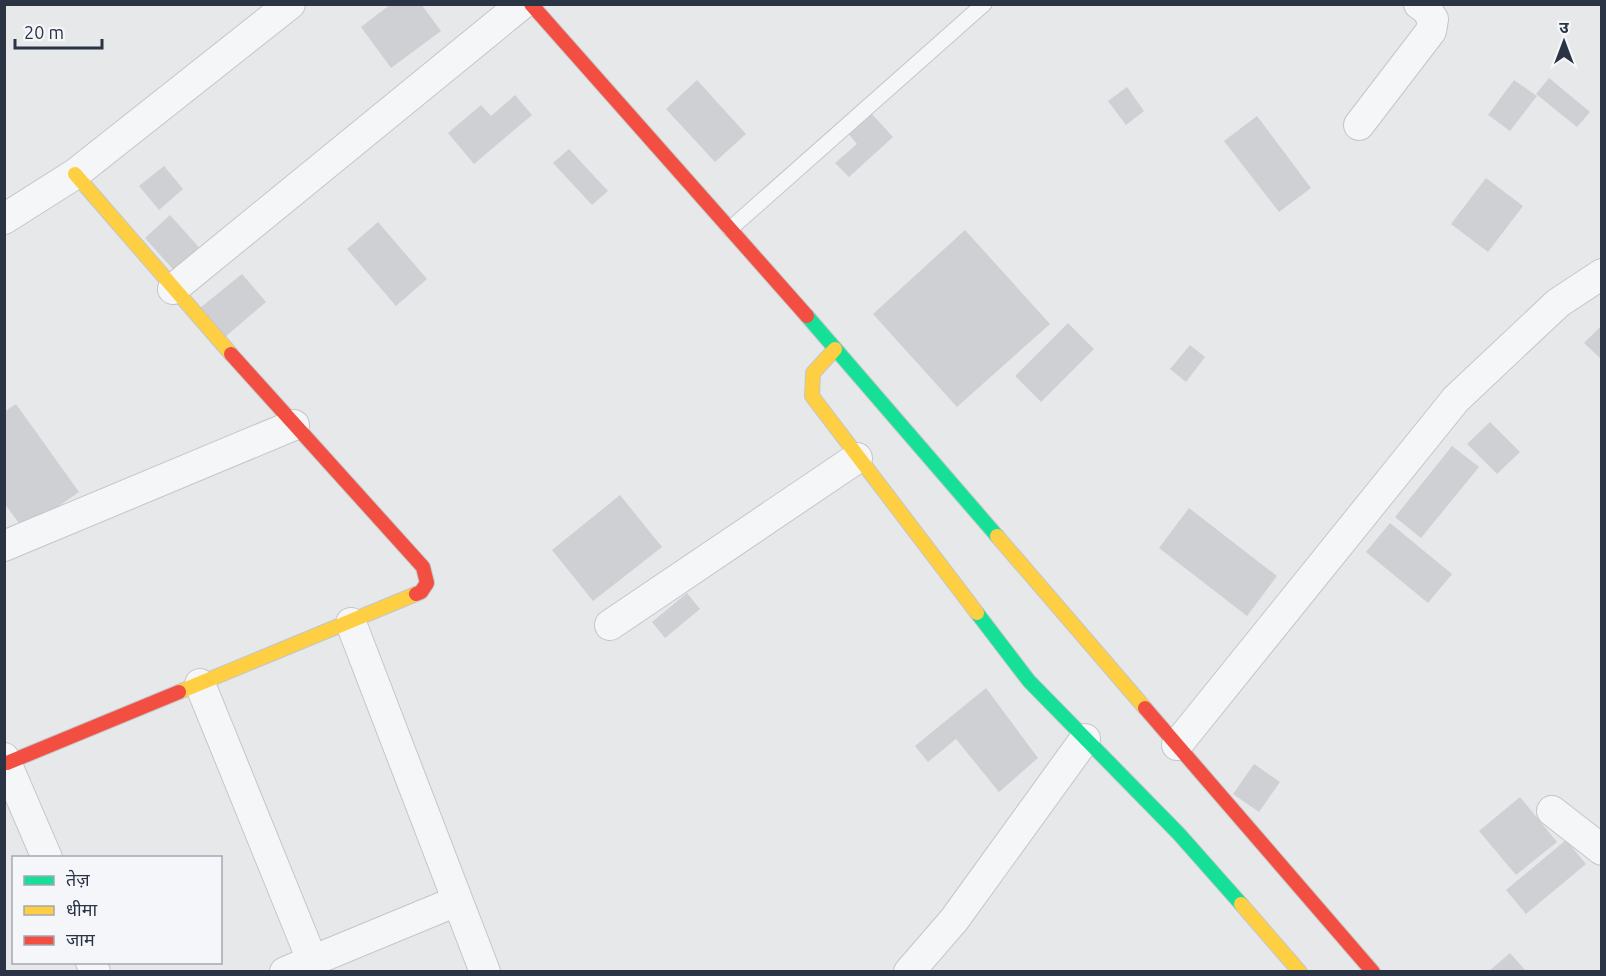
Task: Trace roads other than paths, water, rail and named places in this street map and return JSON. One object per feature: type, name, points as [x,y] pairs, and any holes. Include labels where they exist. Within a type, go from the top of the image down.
[{"type":"street","points":[[4,219],[75,174],[290,4]]},
{"type":"street","points":[[173,289],[522,4]]},
{"type":"street","points":[[531,4],[835,349],[1373,972]]},
{"type":"street","points":[[1359,125],[1431,31],[1433,19],[1419,4]]},
{"type":"street","points":[[46,856],[6,761],[351,623],[421,592],[428,584],[428,576],[173,289],[75,174]]},
{"type":"street","points":[[1177,745],[1456,399],[1558,303],[1602,274]]},
{"type":"street","points":[[835,349],[813,373],[812,396],[857,458],[1029,681],[1179,834],[1300,972]]},
{"type":"street","points":[[4,546],[294,425]]},
{"type":"street","points":[[610,625],[857,458]]},
{"type":"street","points":[[351,623],[485,972]]},
{"type":"street","points":[[200,684],[299,966],[457,901]]},
{"type":"street","points":[[909,972],[954,920],[1085,739]]},
{"type":"street","points":[[1552,811],[1602,850]]},
{"type":"lane","points":[[730,229],[984,4]]}]
